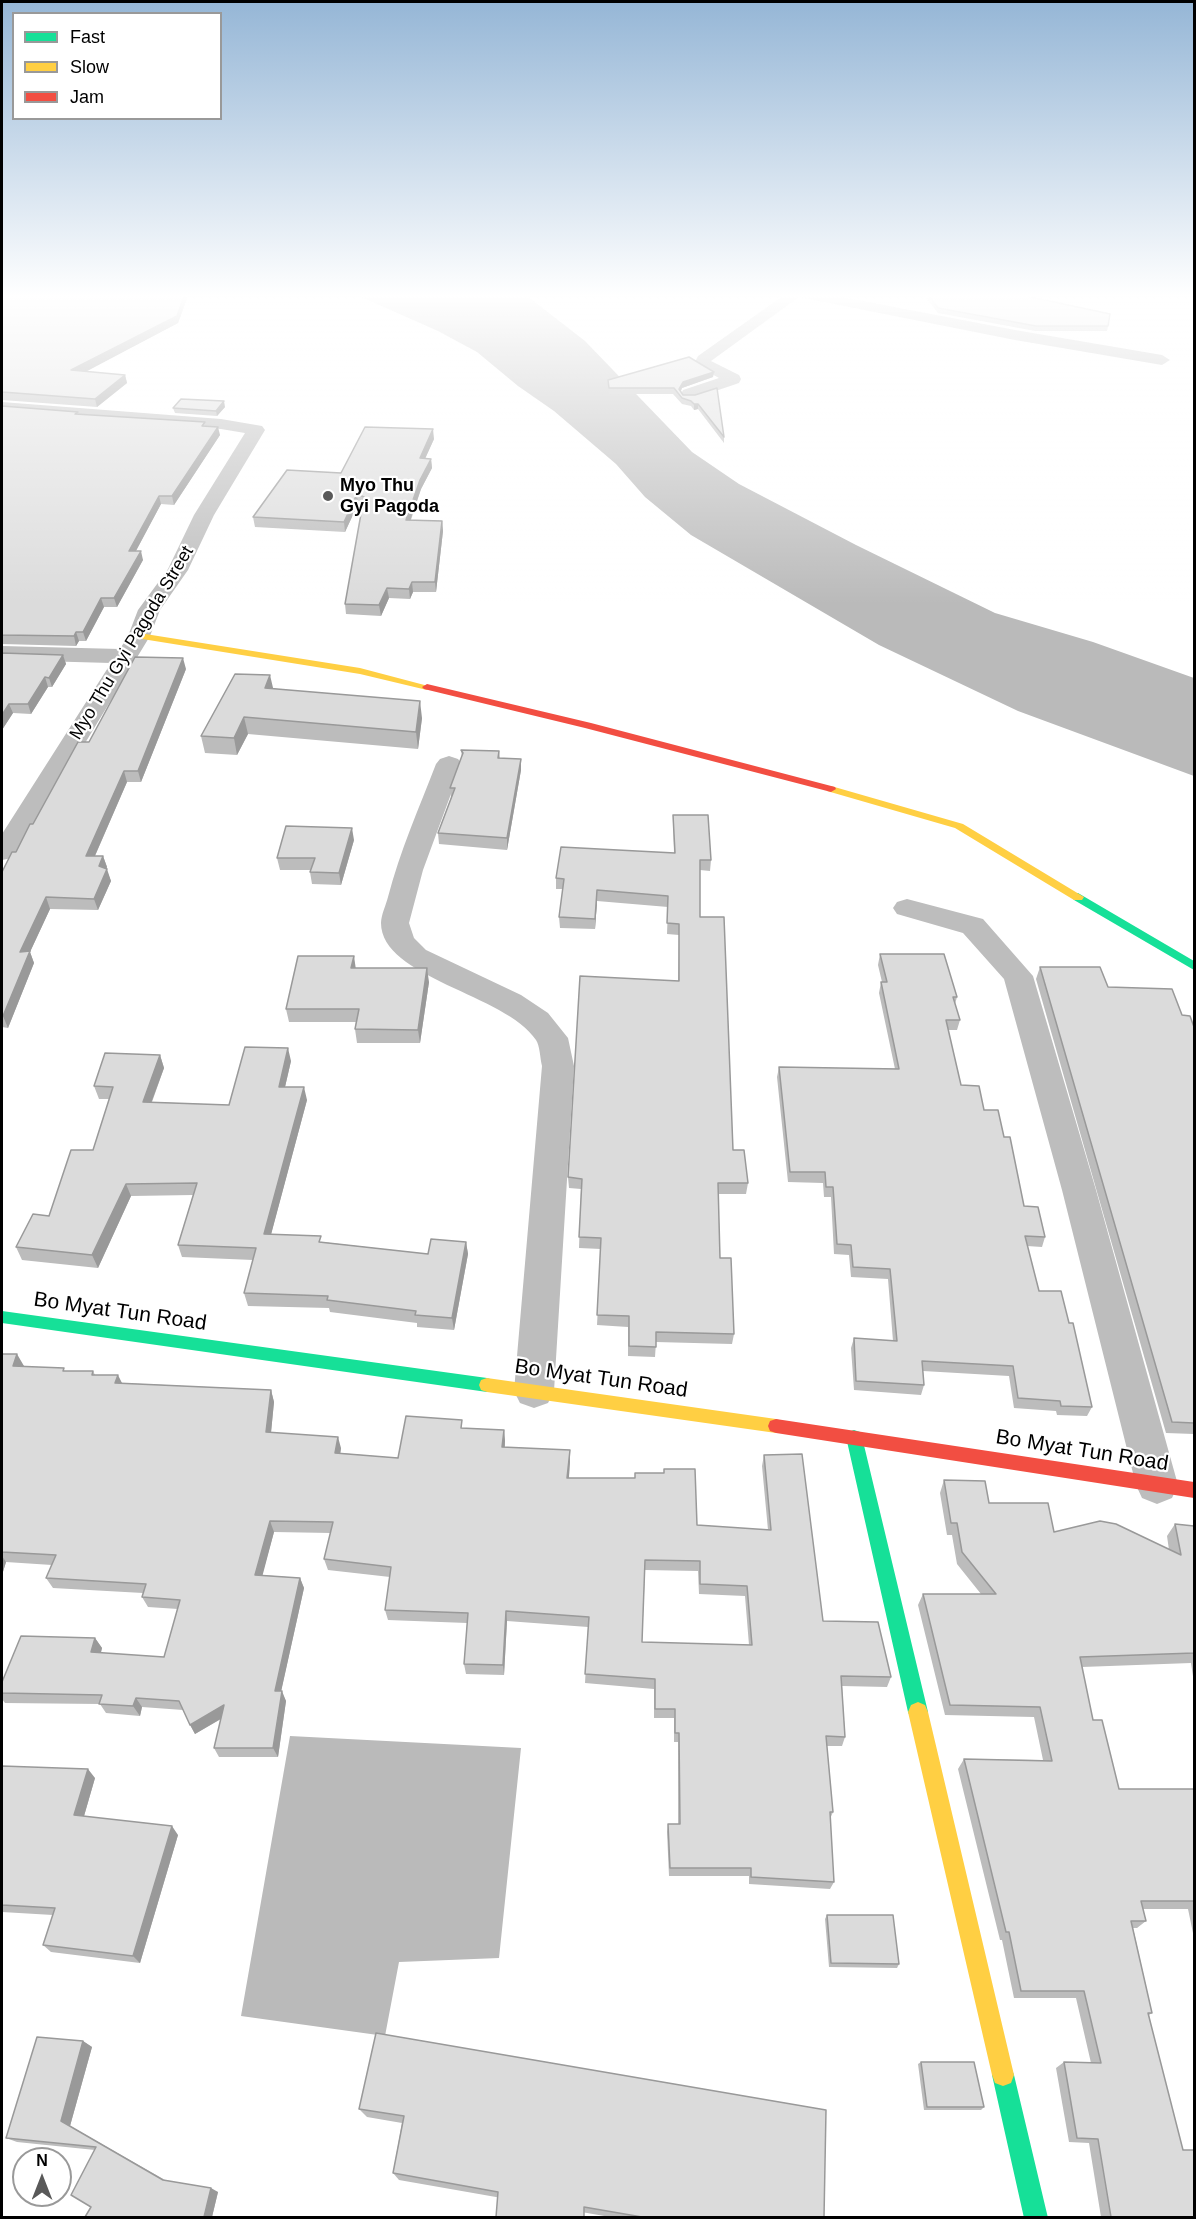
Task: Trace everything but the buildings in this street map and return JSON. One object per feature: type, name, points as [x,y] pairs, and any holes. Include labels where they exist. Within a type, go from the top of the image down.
[{"type":"street","name":"Myo Thu Gyi Pagoda Street","points":[[2,407],[221,424],[256,430],[204,515],[178,570],[149,610],[139,636],[29,814],[2,852]]},
{"type":"street","points":[[139,636],[360,671],[576,722],[805,781],[959,826],[1194,966]]},
{"type":"street","points":[[2,652],[125,657]]},
{"type":"street","points":[[449,764],[409,870],[395,923],[400,941],[416,957],[510,1002],[537,1021],[552,1038],[558,1066],[534,1391]]},
{"type":"street","points":[[907,908],[973,927],[1018,976],[1080,1190],[1157,1485]]},
{"type":"street","name":"Bo Myat Tun Road","points":[[2,1317],[854,1437],[1194,1490]]},
{"type":"street","points":[[854,1437],[1036,2217]]},
{"type":"shaded area","points":[[533,397],[639,397],[692,452],[739,484],[856,545],[995,613],[1093,642],[1194,678],[1194,776],[1018,711],[879,645],[691,535],[645,497],[616,464],[554,411]]},
{"type":"shaded area","points":[[290,1736],[521,1748],[499,1958],[399,1962],[385,2036],[241,2016]]},
{"type":"traffic: fast","points":[[1078,897],[1194,966]]},
{"type":"traffic: fast","points":[[2,1317],[487,1385]]},
{"type":"traffic: fast","points":[[854,1437],[918,1712]]},
{"type":"traffic: fast","points":[[1003,2075],[1036,2218]]},
{"type":"traffic: slow","points":[[139,636],[360,671],[427,687]]},
{"type":"traffic: slow","points":[[831,789],[959,826],[1078,897]]},
{"type":"traffic: slow","points":[[487,1385],[776,1426]]},
{"type":"traffic: slow","points":[[918,1712],[1003,2075]]},
{"type":"traffic: jam","points":[[427,687],[587,725],[831,789]]},
{"type":"traffic: jam","points":[[776,1426],[1194,1490]]},
{"type":"place","name":"Myo Thu Gyi Pagoda","points":[[328,496]]}]
